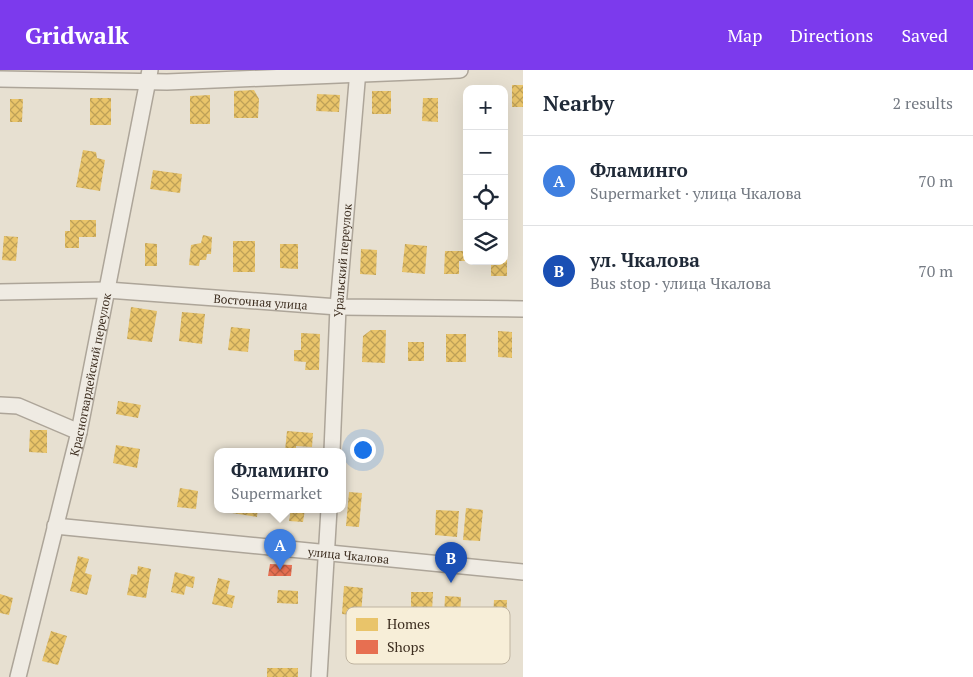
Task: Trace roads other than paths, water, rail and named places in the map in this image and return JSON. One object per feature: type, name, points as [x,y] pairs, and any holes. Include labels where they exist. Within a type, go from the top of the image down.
[{"type":"street","points":[[0,79],[460,70]]},
{"type":"street","name":"Уральский переулок","points":[[332,448],[338,307],[358,72]]},
{"type":"street","name":"Красногвардейский переулок","points":[[18,677],[79,432],[149,76]]},
{"type":"street","name":"Восточная улица","points":[[0,292],[107,290],[338,307],[523,309]]},
{"type":"street","points":[[0,405],[18,406],[79,432]]},
{"type":"street","points":[[319,677],[329,513]]},
{"type":"street","name":"улица Чкалова","points":[[55,526],[523,572]]},
{"type":"place","name":"Фламинго","points":[[280,570]]},
{"type":"place","name":"ул. Чкалова","points":[[451,583]]}]
